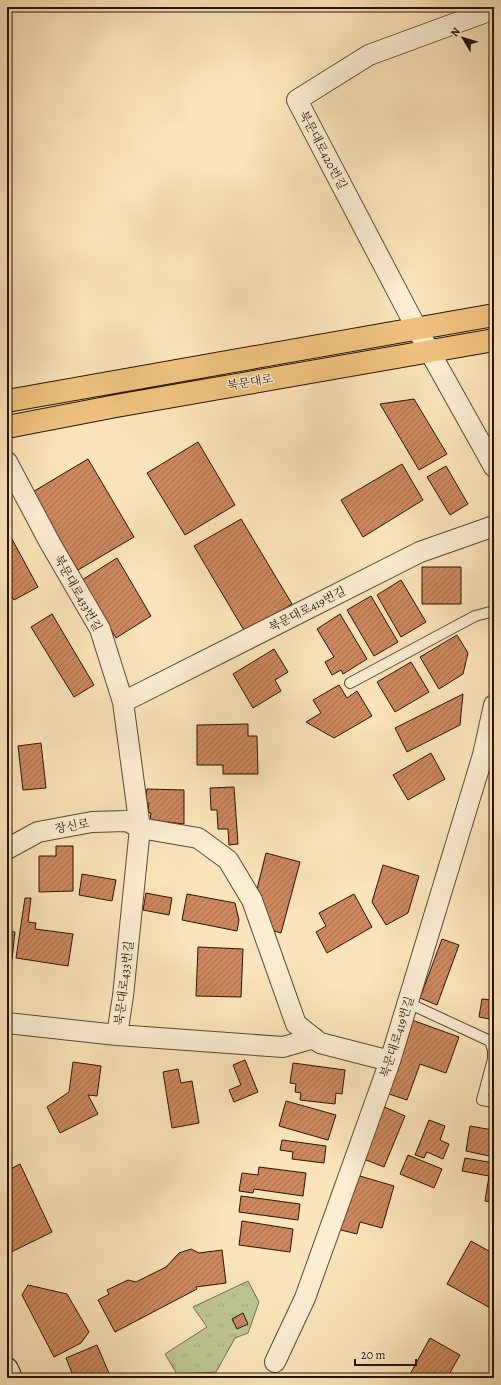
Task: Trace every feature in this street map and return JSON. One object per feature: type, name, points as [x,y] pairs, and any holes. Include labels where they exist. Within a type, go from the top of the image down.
[{"type":"main road","name":"북문대로","points":[[7,401],[494,315]]},
{"type":"main road","name":"북문대로","points":[[7,427],[116,406],[494,340]]},
{"type":"main road","points":[[7,1370],[11,1378]]},
{"type":"street","name":"북문대로420번길","points":[[430,350],[417,329],[297,100],[370,55],[490,10]]},
{"type":"street","points":[[430,350],[494,467]]},
{"type":"street","name":"북문대로433번길","points":[[7,462],[50,543],[100,629],[123,702],[140,828],[124,996],[117,1035],[283,1047],[314,1038]]},
{"type":"street","name":"북문대로419번길","points":[[123,702],[420,552],[494,526]]},
{"type":"street","name":"북문대로419번길","points":[[275,1362],[305,1298],[390,1061],[483,755],[494,707]]},
{"type":"street","name":"장신로","points":[[7,850],[38,832],[92,822],[126,821],[140,828]]},
{"type":"street","points":[[140,828],[198,838],[228,860],[252,900],[296,1024],[320,1043],[390,1061]]},
{"type":"street","points":[[7,1023],[117,1035]]},
{"type":"lane","points":[[350,683],[475,616],[494,611]]},
{"type":"lane","points":[[408,1003],[490,1041],[494,1050],[493,1059],[482,1100],[494,1102]]},
{"type":"green space","points":[[248,1281],[259,1302],[248,1333],[235,1338],[216,1372],[177,1374],[165,1354],[207,1327],[193,1307]]},
{"type":"building","points":[[414,399],[447,454],[419,470],[380,404]]},
{"type":"building","points":[[198,442],[235,505],[185,535],[147,473]]},
{"type":"building","points":[[88,459],[134,537],[78,570],[31,493]]},
{"type":"building","points":[[402,464],[423,500],[363,537],[341,500]]},
{"type":"building","points":[[446,466],[468,504],[450,515],[427,477]]},
{"type":"building","points":[[241,519],[292,604],[245,632],[194,546]]},
{"type":"building","points":[[7,530],[38,587],[14,600],[7,588]]},
{"type":"building","points":[[117,558],[151,616],[116,638],[82,580]]},
{"type":"building","points":[[422,567],[461,567],[461,604],[422,604]]},
{"type":"building","points":[[401,580],[426,622],[401,637],[377,595]]},
{"type":"building","points":[[371,596],[398,642],[374,656],[347,610]]},
{"type":"building","points":[[52,614],[94,685],[74,697],[31,627]]},
{"type":"building","points":[[340,614],[367,659],[343,674],[341,670],[332,675],[325,662],[334,657],[317,629]]},
{"type":"building","points":[[457,635],[468,653],[463,674],[439,689],[420,657]]},
{"type":"building","points":[[274,649],[288,672],[275,680],[281,691],[253,708],[233,674]]},
{"type":"building","points":[[411,662],[429,692],[395,712],[377,682]]},
{"type":"building","points":[[339,685],[347,698],[357,691],[372,716],[334,738],[306,722],[321,713],[313,700]]},
{"type":"building","points":[[463,694],[460,725],[407,752],[395,728]]},
{"type":"building","points":[[248,724],[248,736],[257,736],[258,774],[223,774],[223,765],[197,765],[197,725]]},
{"type":"building","points":[[41,743],[46,788],[23,790],[18,746]]},
{"type":"building","points":[[431,753],[445,779],[408,800],[393,775]]},
{"type":"building","points":[[234,787],[238,844],[229,845],[228,829],[218,829],[217,810],[211,810],[210,788]]},
{"type":"building","points":[[147,789],[184,790],[184,824],[150,820],[151,813],[148,812],[149,803],[145,803]]},
{"type":"building","points":[[56,846],[73,846],[73,891],[39,892],[39,856],[56,856]]},
{"type":"building","points":[[266,853],[300,862],[281,933],[268,929],[256,893]]},
{"type":"building","points":[[383,865],[419,876],[408,913],[386,925],[372,902]]},
{"type":"building","points":[[82,874],[116,880],[112,901],[79,895]]},
{"type":"building","points":[[146,893],[172,898],[169,915],[143,910]]},
{"type":"building","points":[[187,894],[235,903],[239,920],[237,931],[182,920]]},
{"type":"building","points":[[354,894],[372,927],[327,953],[316,932],[326,926],[319,913]]},
{"type":"building","points":[[25,898],[31,898],[28,922],[36,923],[35,929],[73,934],[68,966],[16,958]]},
{"type":"building","points":[[7,931],[15,932],[12,959],[7,958]]},
{"type":"building","points":[[442,939],[459,945],[437,1005],[420,998]]},
{"type":"building","points":[[198,947],[243,949],[241,997],[196,996]]},
{"type":"building","points":[[482,999],[494,1000],[494,1020],[479,1017]]},
{"type":"building","points":[[412,1020],[459,1037],[446,1073],[420,1064],[407,1100],[386,1093]]},
{"type":"building","points":[[245,1060],[258,1092],[234,1102],[229,1090],[241,1085],[233,1065]]},
{"type":"building","points":[[73,1062],[101,1066],[97,1096],[88,1095],[98,1114],[60,1133],[47,1107],[69,1092]]},
{"type":"building","points":[[293,1063],[345,1070],[342,1094],[336,1093],[335,1104],[300,1100],[301,1093],[295,1092],[296,1084],[290,1083]]},
{"type":"building","points":[[178,1069],[181,1083],[192,1081],[199,1123],[172,1128],[163,1072]]},
{"type":"building","points":[[286,1101],[336,1115],[328,1140],[279,1126]]},
{"type":"building","points":[[382,1106],[405,1116],[384,1167],[361,1158]]},
{"type":"building","points":[[429,1120],[445,1126],[440,1140],[449,1144],[443,1159],[427,1152],[424,1158],[415,1155]]},
{"type":"building","points":[[470,1126],[493,1130],[494,1126],[494,1157],[466,1151]]},
{"type":"building","points":[[282,1140],[326,1146],[324,1163],[292,1159],[293,1152],[280,1150]]},
{"type":"building","points":[[408,1155],[442,1169],[434,1188],[400,1174]]},
{"type":"building","points":[[465,1158],[494,1163],[494,1202],[485,1201],[489,1176],[462,1171]]},
{"type":"building","points":[[20,1164],[52,1232],[7,1254],[7,1171]]},
{"type":"building","points":[[259,1167],[306,1173],[303,1196],[254,1189],[253,1193],[239,1191],[242,1173],[258,1175]]},
{"type":"building","points":[[353,1174],[394,1186],[382,1228],[360,1222],[357,1234],[337,1229]]},
{"type":"building","points":[[241,1196],[300,1204],[298,1220],[239,1212]]},
{"type":"building","points":[[242,1221],[293,1229],[290,1252],[239,1245]]},
{"type":"building","points":[[471,1241],[494,1254],[494,1310],[447,1284]]},
{"type":"building","points":[[191,1249],[199,1253],[222,1250],[226,1283],[196,1287],[197,1289],[115,1332],[98,1300],[109,1294],[107,1290],[128,1280],[136,1282],[166,1267],[179,1253]]},
{"type":"building","points":[[28,1285],[67,1294],[89,1332],[81,1343],[54,1357],[22,1295]]},
{"type":"building","points":[[243,1313],[248,1324],[237,1329],[232,1319]]},
{"type":"building","points":[[430,1338],[460,1355],[447,1378],[408,1378]]},
{"type":"building","points":[[97,1345],[111,1378],[74,1378],[66,1358]]}]
